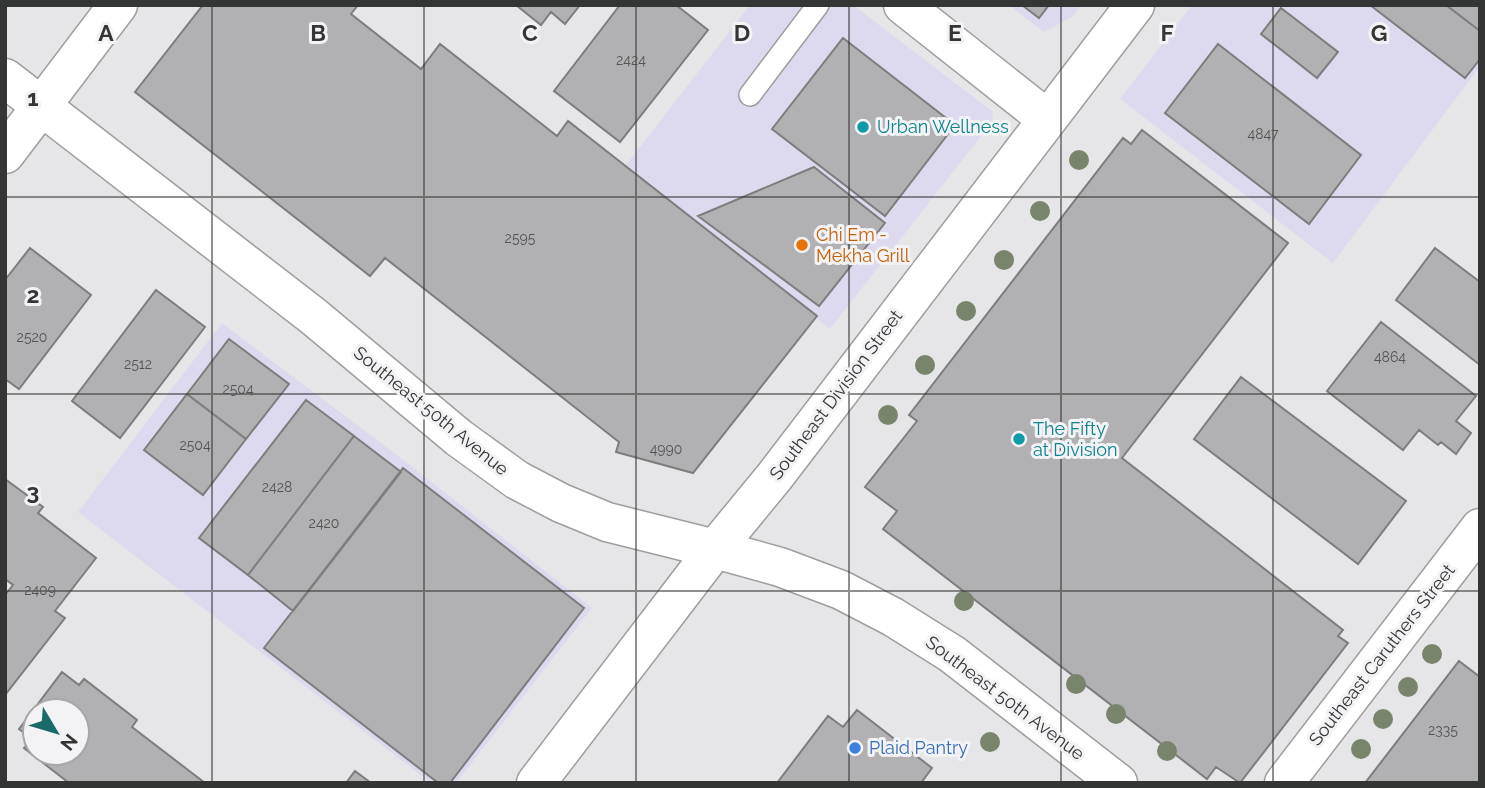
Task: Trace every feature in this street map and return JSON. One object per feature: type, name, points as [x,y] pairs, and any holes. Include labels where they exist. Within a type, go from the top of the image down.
[{"type":"main road","points":[[5,154],[118,5]]},
{"type":"main road","points":[[903,5],[1047,119]]},
{"type":"main road","name":"Southeast Division Street","points":[[536,783],[1135,5]]},
{"type":"main road","name":"Southeast 50th Avenue","points":[[5,78],[313,316],[459,438],[517,480],[561,503],[607,522],[715,549],[841,590],[893,617],[952,654],[1118,783]]},
{"type":"main road","name":"Southeast Caruthers Street","points":[[1284,783],[1480,528]]},
{"type":"lane","points":[[750,95],[818,5]]},
{"type":"shaded area","points":[[750,5],[853,5],[993,112],[992,122],[830,329],[626,165]]},
{"type":"shaded area","points":[[1009,5],[1081,5],[1073,16],[1044,32]]},
{"type":"shaded area","points":[[1192,5],[1480,5],[1480,66],[1333,263],[1120,99]]},
{"type":"shaded area","points":[[222,323],[406,462],[592,608],[456,783],[431,783],[78,512]]},
{"type":"building","points":[[203,5],[358,5],[351,14],[421,69],[440,44],[557,136],[568,121],[817,316],[693,473],[616,452],[619,442],[385,258],[370,276],[135,92]]},
{"type":"building","points":[[516,5],[580,5],[565,24],[551,12],[541,25]]},
{"type":"building","points":[[620,5],[676,5],[708,30],[620,142],[554,91]]},
{"type":"building","points":[[1022,5],[1049,5],[1039,18]]},
{"type":"building","points":[[1370,5],[1446,5],[1480,31],[1480,59],[1465,78]]},
{"type":"building","points":[[1446,5],[1480,5],[1480,31]]},
{"type":"building","points":[[1281,8],[1338,52],[1317,78],[1261,34]]},
{"type":"building","name":"Urban Wellness","points":[[843,38],[955,125],[885,216],[772,129]]},
{"type":"building","points":[[1218,44],[1361,155],[1309,224],[1165,113]]},
{"type":"building","name":"The Fifty at Division","points":[[1142,130],[1288,243],[1122,458],[1343,630],[1338,636],[1348,643],[1240,783],[1216,767],[1207,779],[883,529],[897,511],[865,487],[917,421],[909,415],[1123,138],[1131,144]]},
{"type":"building","name":"Chi Em - Mekha Grill","points":[[814,167],[885,223],[819,306],[698,216]]},
{"type":"building","points":[[30,248],[91,295],[19,389],[5,379],[5,280]]},
{"type":"building","points":[[1435,248],[1480,282],[1480,365],[1396,300]]},
{"type":"building","points":[[156,290],[205,327],[120,438],[72,401]]},
{"type":"building","points":[[1381,322],[1476,396],[1456,421],[1471,433],[1456,454],[1441,442],[1438,445],[1419,430],[1403,450],[1327,391]]},
{"type":"building","points":[[229,339],[289,384],[246,439],[187,394]]},
{"type":"building","points":[[1241,377],[1406,501],[1358,564],[1194,439]]},
{"type":"building","points":[[187,394],[246,439],[203,495],[144,450]]},
{"type":"building","points":[[306,400],[354,436],[248,575],[199,538]]},
{"type":"building","points":[[354,436],[401,472],[293,611],[248,575]]},
{"type":"building","points":[[403,468],[584,608],[450,783],[437,782],[264,648]]},
{"type":"building","points":[[5,479],[43,507],[38,513],[96,558],[55,611],[65,618],[5,695],[5,595],[13,585],[5,579]]},
{"type":"building","points":[[1459,661],[1480,677],[1480,783],[1365,783]]},
{"type":"building","points":[[62,672],[79,685],[84,679],[137,720],[132,727],[205,783],[69,783],[48,767],[91,767],[91,697],[43,697]]},
{"type":"building","name":"Plaid Pantry","points":[[857,710],[932,768],[921,783],[777,783],[828,716],[843,727]]},
{"type":"building","points":[[355,771],[371,783],[346,783]]},
{"type":"place","name":"Urban Wellness","points":[[863,127]]},
{"type":"place","name":"Chi Em - Mekha Grill","points":[[802,245]]},
{"type":"place","name":"The Fifty at Division","points":[[1019,439]]},
{"type":"place","name":"Plaid Pantry","points":[[855,748]]}]
